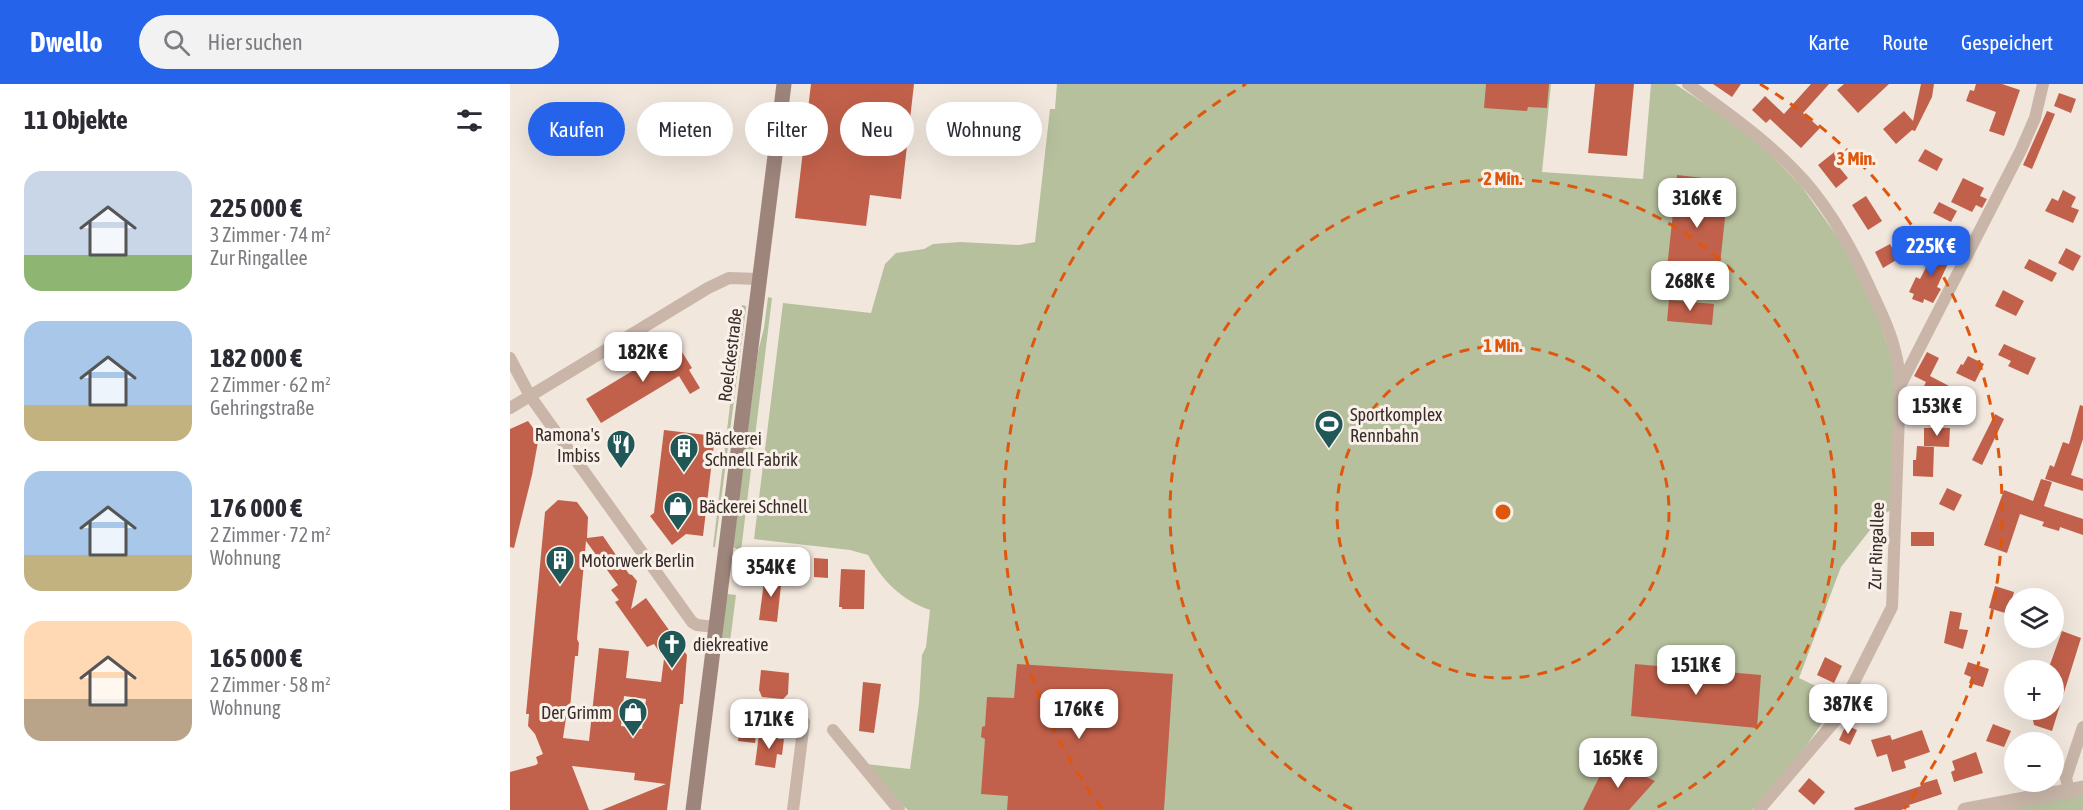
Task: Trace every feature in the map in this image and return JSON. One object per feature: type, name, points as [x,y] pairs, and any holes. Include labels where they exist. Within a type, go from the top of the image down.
[{"type":"main road","name":"Roelckestraße","points":[[693,810],[784,84]]},
{"type":"street","name":"Zur Ringallee","points":[[1688,84],[1768,145],[1813,191],[1831,216],[1848,242],[1886,324],[1896,355],[1900,387],[1892,606],[1834,722],[1759,810]]},
{"type":"street","name":"Zur Ringallee","points":[[1900,387],[2021,150],[2035,118],[2043,84]]},
{"type":"street","points":[[510,408],[708,288],[729,278],[759,279]]},
{"type":"street","points":[[510,358],[530,396],[692,622],[697,625],[715,627]]},
{"type":"street","points":[[793,810],[804,722]]},
{"type":"street","points":[[2076,789],[2066,778],[2083,727]]},
{"type":"street","points":[[833,730],[899,810]]},
{"type":"street","points":[[1965,810],[2076,789]]},
{"type":"green space","name":"Sportkomplex Rennbahn","points":[[1057,84],[1551,84],[1542,172],[1643,179],[1651,84],[1675,84],[1725,117],[1763,147],[1802,187],[1849,253],[1870,292],[1891,356],[1896,388],[1891,510],[1881,516],[1841,567],[1799,678],[1839,697],[1798,756],[1752,810],[908,810],[903,806],[866,764],[910,769],[919,703],[922,655],[926,647],[930,610],[910,601],[894,589],[868,555],[850,550],[754,539],[783,303],[871,313],[885,264],[896,253],[924,249],[933,244],[960,242],[1019,245],[1035,242],[1050,109],[1055,109]]},
{"type":"green space","points":[[768,297],[772,298],[741,551],[733,547],[758,352]]},
{"type":"green space","points":[[742,305],[746,308],[715,547],[713,547]]},
{"type":"green space","points":[[727,594],[736,595],[730,642],[722,638]]},
{"type":"green space","points":[[2083,795],[2083,810],[1997,810]]},
{"type":"building","points":[[811,84],[914,84],[912,102],[840,102],[840,156],[906,156],[901,199],[870,195],[866,226],[795,218],[802,156],[828,156],[828,102],[809,102]]},
{"type":"building","points":[[1486,84],[1549,84],[1547,108],[1528,107],[1527,111],[1484,108]]},
{"type":"building","points":[[1595,84],[1634,84],[1627,156],[1588,153]]},
{"type":"building","points":[[1713,84],[1741,84],[1732,97]]},
{"type":"building","points":[[1811,84],[1829,84],[1803,113],[1820,128],[1801,148],[1770,119],[1766,123],[1752,110],[1765,96],[1784,114]]},
{"type":"building","points":[[1844,84],[1889,84],[1858,113],[1837,90]]},
{"type":"building","points":[[1921,84],[1934,84],[1932,97],[1915,131],[1912,130],[1896,144],[1883,129],[1904,111],[1913,121]]},
{"type":"building","points":[[1976,84],[2002,84],[2020,90],[2004,136],[1989,131],[1996,112],[1966,101],[1970,90],[1974,91]]},
{"type":"building","points":[[2059,93],[2076,99],[2071,113],[2054,106]]},
{"type":"building","points":[[2047,111],[2055,114],[2032,169],[2023,165]]},
{"type":"building","points":[[1925,149],[1943,159],[1937,171],[1918,161]]},
{"type":"building","points":[[1837,150],[1846,161],[1839,167],[1848,178],[1836,188],[1818,165]]},
{"type":"building","points":[[1677,175],[1729,181],[1718,283],[1666,278]]},
{"type":"building","points":[[1963,178],[1984,188],[1980,196],[1987,199],[1982,208],[1976,205],[1972,212],[1951,202]]},
{"type":"building","points":[[2063,190],[2076,197],[2071,207],[2079,210],[2073,223],[2045,211],[2052,198],[2058,201]]},
{"type":"building","points":[[1866,196],[1882,221],[1868,230],[1852,205]]},
{"type":"building","points":[[1939,202],[1957,211],[1951,222],[1933,213]]},
{"type":"building","points":[[1890,244],[1898,259],[1883,268],[1875,252]]},
{"type":"building","points":[[1937,246],[1953,253],[1937,287],[1941,289],[1933,303],[1924,299],[1923,303],[1912,299],[1914,294],[1909,292],[1916,277],[1920,279]]},
{"type":"building","points":[[2066,248],[2081,256],[2073,271],[2058,263]]},
{"type":"building","points":[[2029,259],[2057,273],[2052,282],[2024,268]]},
{"type":"building","points":[[2003,290],[2024,301],[2016,316],[1995,306]]},
{"type":"building","points":[[1669,300],[1714,304],[1712,325],[1667,321]]},
{"type":"building","points":[[677,344],[692,368],[689,370],[700,388],[690,394],[679,376],[601,423],[586,399]]},
{"type":"building","points":[[2004,344],[2036,358],[2028,375],[2008,366],[2011,361],[1998,355]]},
{"type":"building","points":[[1927,352],[1939,358],[1930,376],[1951,387],[1941,406],[1919,396],[1926,382],[1914,376]]},
{"type":"building","points":[[1968,356],[1984,364],[1975,382],[1956,373]]},
{"type":"building","points":[[2080,405],[2083,406],[2083,439],[2071,475],[2083,479],[2083,491],[2045,479],[2050,465],[2054,467],[2063,442],[2069,444]]},
{"type":"building","points":[[1995,414],[2004,419],[1982,465],[1972,460]]},
{"type":"building","points":[[528,421],[539,436],[514,548],[510,547],[510,429]]},
{"type":"building","points":[[1924,428],[1950,428],[1949,447],[1924,446]]},
{"type":"building","name":"Bäckerei Schnell Fabrik","points":[[664,430],[715,436],[703,536],[686,534],[672,545],[650,516],[654,513]]},
{"type":"building","points":[[1917,446],[1934,447],[1933,477],[1913,476],[1913,460],[1916,460]]},
{"type":"building","points":[[2041,479],[2052,482],[2044,506],[2083,519],[2083,535],[2060,527],[2059,531],[2042,526],[2044,522],[2020,514],[2007,553],[1984,545],[2004,490],[2033,501]]},
{"type":"building","points":[[1947,488],[1962,495],[1954,511],[1939,504]]},
{"type":"building","points":[[558,500],[577,502],[588,517],[587,538],[603,536],[629,574],[637,581],[631,609],[646,598],[687,655],[683,704],[680,704],[667,810],[602,810],[666,784],[634,780],[635,773],[572,766],[589,810],[510,810],[510,772],[536,765],[538,763],[536,757],[543,754],[535,734],[528,726],[529,714],[526,714],[545,512]],"holes":[[[586,541],[618,585],[611,590],[619,600],[615,602],[647,647],[654,644],[664,659],[661,682],[626,678],[629,651],[599,648],[589,741],[563,738],[566,718],[569,718],[575,656],[578,656],[577,639]],[[624,696],[646,699],[642,729],[621,726]]]},
{"type":"building","points":[[1911,532],[1934,532],[1934,546],[1911,546]]},
{"type":"building","points":[[814,558],[828,559],[828,578],[814,577]]},
{"type":"building","points":[[841,569],[865,570],[864,609],[839,607]]},
{"type":"building","points":[[765,574],[782,576],[777,622],[759,620]]},
{"type":"building","points":[[1995,586],[2004,589],[2004,613],[1989,608]]},
{"type":"building","points":[[1950,611],[1962,613],[1959,629],[1968,630],[1963,649],[1944,643]]},
{"type":"building","points":[[2064,632],[2081,638],[2064,693],[2064,660],[2052,660],[2056,648],[2064,648]]},
{"type":"building","points":[[1825,657],[1842,666],[1834,683],[1817,675]]},
{"type":"building","points":[[1968,662],[1989,669],[1983,687],[1969,683],[1971,677],[1964,674]]},
{"type":"building","points":[[1017,664],[1173,674],[1164,810],[1007,810],[1008,796],[981,794],[985,739],[981,737],[982,727],[985,726],[987,697],[1014,698]]},
{"type":"building","points":[[1635,664],[1761,675],[1757,728],[1631,716]]},
{"type":"building","points":[[761,670],[789,673],[788,694],[783,699],[762,697],[759,690]]},
{"type":"building","points":[[863,682],[881,684],[874,733],[859,731]]},
{"type":"building","points":[[2033,720],[2055,720],[2052,731],[2034,725]]},
{"type":"building","points":[[740,722],[757,724],[755,743],[738,741]]},
{"type":"building","points":[[1993,724],[2011,731],[2004,732],[2004,747],[1986,741]]},
{"type":"building","points":[[1846,725],[1857,730],[1850,745],[1839,740]]},
{"type":"building","points":[[1922,730],[1930,752],[1904,761],[1906,768],[1892,772],[1887,754],[1877,757],[1871,740],[1890,735],[1892,740]]},
{"type":"building","points":[[759,734],[779,736],[778,739],[784,739],[782,755],[777,754],[775,768],[755,765]]},
{"type":"building","points":[[1976,752],[1983,773],[1954,782],[1951,772],[1955,770],[1952,761]]},
{"type":"building","points":[[1608,759],[1655,781],[1629,810],[1583,810]]},
{"type":"building","points":[[1809,778],[1825,792],[1814,805],[1798,791]]},
{"type":"building","points":[[1937,779],[1942,794],[1909,805],[1910,807],[1901,810],[1855,810],[1854,808],[1921,786],[1920,784]]},
{"type":"place","name":"Sportkomplex Rennbahn","points":[[1329,450]]},
{"type":"place","name":"Ramona's Imbiss","points":[[621,470]]},
{"type":"place","name":"Bäckerei Schnell Fabrik","points":[[684,474]]},
{"type":"place","name":"Bäckerei Schnell","points":[[678,532]]},
{"type":"place","name":"Motorwerk Berlin","points":[[560,586]]},
{"type":"place","name":"diekreative","points":[[672,670]]},
{"type":"place","name":"Der Grimm","points":[[633,738]]}]
